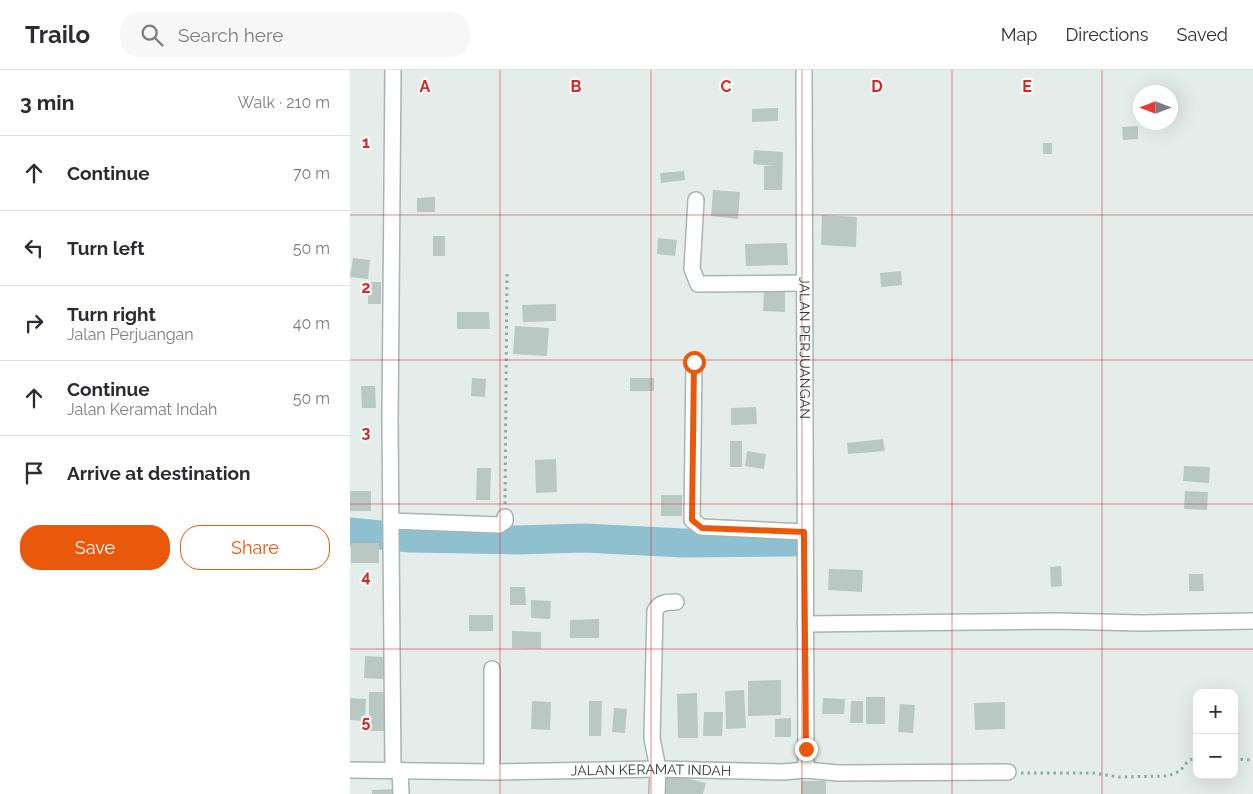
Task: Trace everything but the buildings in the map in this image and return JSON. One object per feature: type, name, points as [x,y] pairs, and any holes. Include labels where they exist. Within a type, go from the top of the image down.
[{"type":"street","points":[[393,70],[391,547],[397,770],[401,794]]},
{"type":"street","name":"JALAN PERJUANGAN","points":[[804,70],[805,624]]},
{"type":"street","points":[[696,200],[692,269],[698,284],[804,283]]},
{"type":"street","points":[[694,362],[692,520],[702,528],[804,532]]},
{"type":"street","points":[[391,523],[499,525],[505,521],[505,517]]},
{"type":"street","points":[[657,794],[658,770],[652,738],[655,611],[657,606],[663,603],[676,602]]},
{"type":"street","points":[[806,770],[805,624],[1056,620],[1141,623],[1253,621]]},
{"type":"street","points":[[492,669],[492,772]]},
{"type":"street","name":"JALAN KERAMAT INDAH","points":[[350,770],[492,772],[658,770],[782,772],[806,770],[838,773],[1008,772]]},
{"type":"path","points":[[505,517],[507,273]]},
{"type":"path","points":[[1008,772],[1032,774],[1093,773],[1119,777],[1168,776],[1180,771],[1188,761],[1193,758]]},
{"type":"path","points":[[1238,759],[1253,760]]},
{"type":"waterway","points":[[350,532],[410,538],[517,540],[584,538],[683,543],[793,542]]},
{"type":"route","points":[[694,362],[690,515],[692,520],[702,528],[804,532],[806,749]]}]
